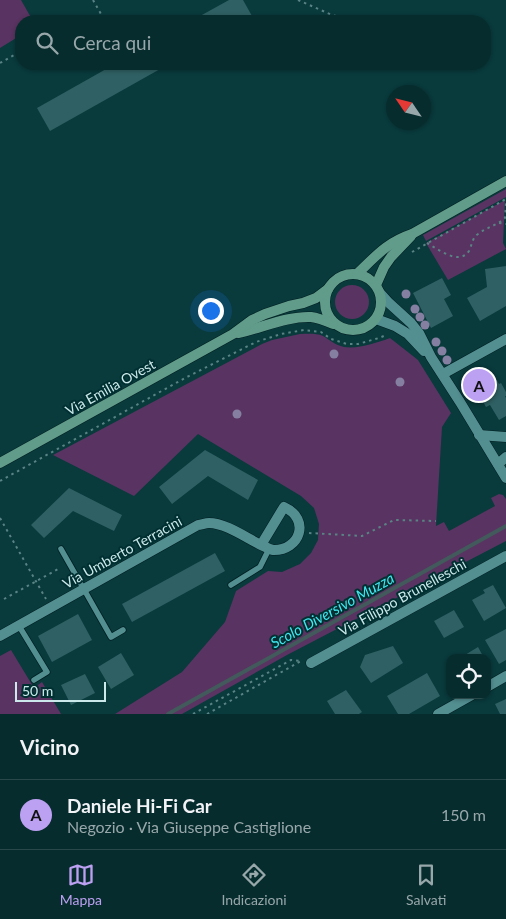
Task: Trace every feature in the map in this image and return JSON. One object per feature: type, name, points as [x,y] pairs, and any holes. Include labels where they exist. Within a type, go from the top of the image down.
[{"type":"main road","points":[[357,274],[398,239],[412,234],[506,181]]},
{"type":"main road","points":[[378,289],[387,262],[412,234]]},
{"type":"main road","points":[[347,274],[357,274],[366,277],[378,289],[381,301],[376,319],[362,329],[352,331],[335,325],[329,318],[324,300],[331,284],[347,274]]},
{"type":"main road","name":"Via Emilia Ovest","points":[[0,464],[232,334],[252,320],[264,314],[316,298],[328,289]]},
{"type":"main road","name":"Via Emilia Ovest","points":[[232,334],[295,318],[311,317],[335,325]]},
{"type":"street","points":[[378,289],[389,303],[411,322],[489,449],[502,460],[506,478]]},
{"type":"street","points":[[376,319],[395,326],[408,334],[431,357]]},
{"type":"street","points":[[443,374],[506,339]]},
{"type":"street","points":[[480,434],[506,438]]},
{"type":"street","points":[[489,449],[506,438]]},
{"type":"street","points":[[284,507],[291,510],[298,517],[301,528],[299,532],[297,538],[288,546],[271,550],[265,547],[284,507]]},
{"type":"street","name":"Via Umberto Terracini","points":[[0,636],[198,525],[208,523],[220,524],[265,547]]},
{"type":"street","name":"Via Filippo Brunelleschi","points":[[306,662],[506,556]]},
{"type":"street","points":[[491,684],[506,676]]},
{"type":"street","points":[[438,714],[465,699]]},
{"type":"lane","points":[[231,585],[260,566],[265,547]]},
{"type":"lane","points":[[61,549],[111,637],[123,630]]},
{"type":"lane","points":[[19,626],[47,672],[34,680]]},
{"type":"path","points":[[93,0],[102,15]]},
{"type":"path","points":[[298,0],[332,15]]},
{"type":"path","points":[[0,63],[15,54]]},
{"type":"path","points":[[426,243],[458,258],[463,256],[469,251],[476,235],[505,218],[506,201]]},
{"type":"path","points":[[412,252],[506,201]]},
{"type":"path","points":[[499,223],[506,224]]},
{"type":"path","points":[[0,481],[185,378],[256,342],[281,334],[304,330],[320,332],[331,339],[346,344],[358,344],[388,334]]},
{"type":"path","points":[[0,518],[50,608]]},
{"type":"path","points":[[299,532],[362,536],[394,520],[436,521]]},
{"type":"path","points":[[4,600],[69,563]]},
{"type":"path","points":[[193,714],[291,660],[306,662]]},
{"type":"path","points":[[207,714],[306,662]]},
{"type":"shaded area","points":[[0,0],[21,0],[30,15],[15,15],[15,39],[0,48]]},
{"type":"shaded area","points":[[506,189],[506,197],[426,241],[423,235]]},
{"type":"shaded area","points":[[505,200],[503,243],[506,249],[448,280],[426,243]]},
{"type":"shaded area","points":[[352,285],[359,286],[364,290],[368,295],[368,309],[364,314],[359,318],[352,319],[345,318],[340,314],[336,309],[335,302],[336,295],[340,290],[345,286]]},
{"type":"shaded area","points":[[300,334],[320,335],[344,347],[367,345],[390,338],[418,360],[451,413],[442,427],[436,526],[444,522],[449,531],[495,506],[491,498],[499,494],[503,495],[506,499],[506,541],[287,655],[182,714],[115,714],[182,672],[225,622],[236,591],[268,571],[282,572],[300,564],[311,553],[318,540],[319,524],[314,508],[301,496],[198,434],[134,496],[53,455],[262,344]]},
{"type":"shaded area","points":[[11,650],[34,688],[42,682],[61,714],[0,714],[0,656]]},
{"type":"building","points":[[229,0],[243,0],[251,15],[202,15]]},
{"type":"building","points":[[104,70],[158,70],[50,131],[37,108]]},
{"type":"building","points":[[506,266],[506,306],[480,321],[467,298],[487,287],[485,269]]},
{"type":"building","points":[[442,278],[451,295],[444,299],[453,316],[431,328],[413,293]]},
{"type":"building","points":[[493,374],[506,392],[506,416],[499,420],[490,405],[486,407],[474,385]]},
{"type":"building","points":[[205,450],[258,480],[248,500],[208,476],[172,504],[159,487]]},
{"type":"building","points":[[69,488],[122,515],[114,531],[73,511],[44,538],[31,525]]},
{"type":"building","points":[[215,553],[225,571],[132,622],[122,604]]},
{"type":"building","points":[[493,585],[506,608],[484,621],[472,600],[485,593],[483,590]]},
{"type":"building","points":[[454,610],[464,627],[444,638],[434,621]]},
{"type":"building","points":[[78,614],[92,640],[52,662],[38,636]]},
{"type":"building","points":[[506,629],[506,660],[499,664],[485,640]]},
{"type":"building","points":[[393,646],[403,663],[371,683],[360,667],[365,655]]},
{"type":"building","points":[[478,647],[482,654],[467,654]]},
{"type":"building","points":[[121,653],[134,675],[111,689],[98,667]]},
{"type":"building","points":[[427,673],[440,696],[409,714],[398,714],[387,696]]},
{"type":"building","points":[[85,674],[95,693],[71,705],[61,685]]},
{"type":"building","points":[[346,690],[362,712],[359,714],[335,714],[327,701]]},
{"type":"building","points":[[506,699],[506,714],[500,714],[495,704]]},
{"type":"waterway","name":"Scolo Diversivo Muzza","points":[[168,714],[506,526]]},
{"type":"place","name":"Daniele Hi-Fi Car","points":[[479,385]]}]
